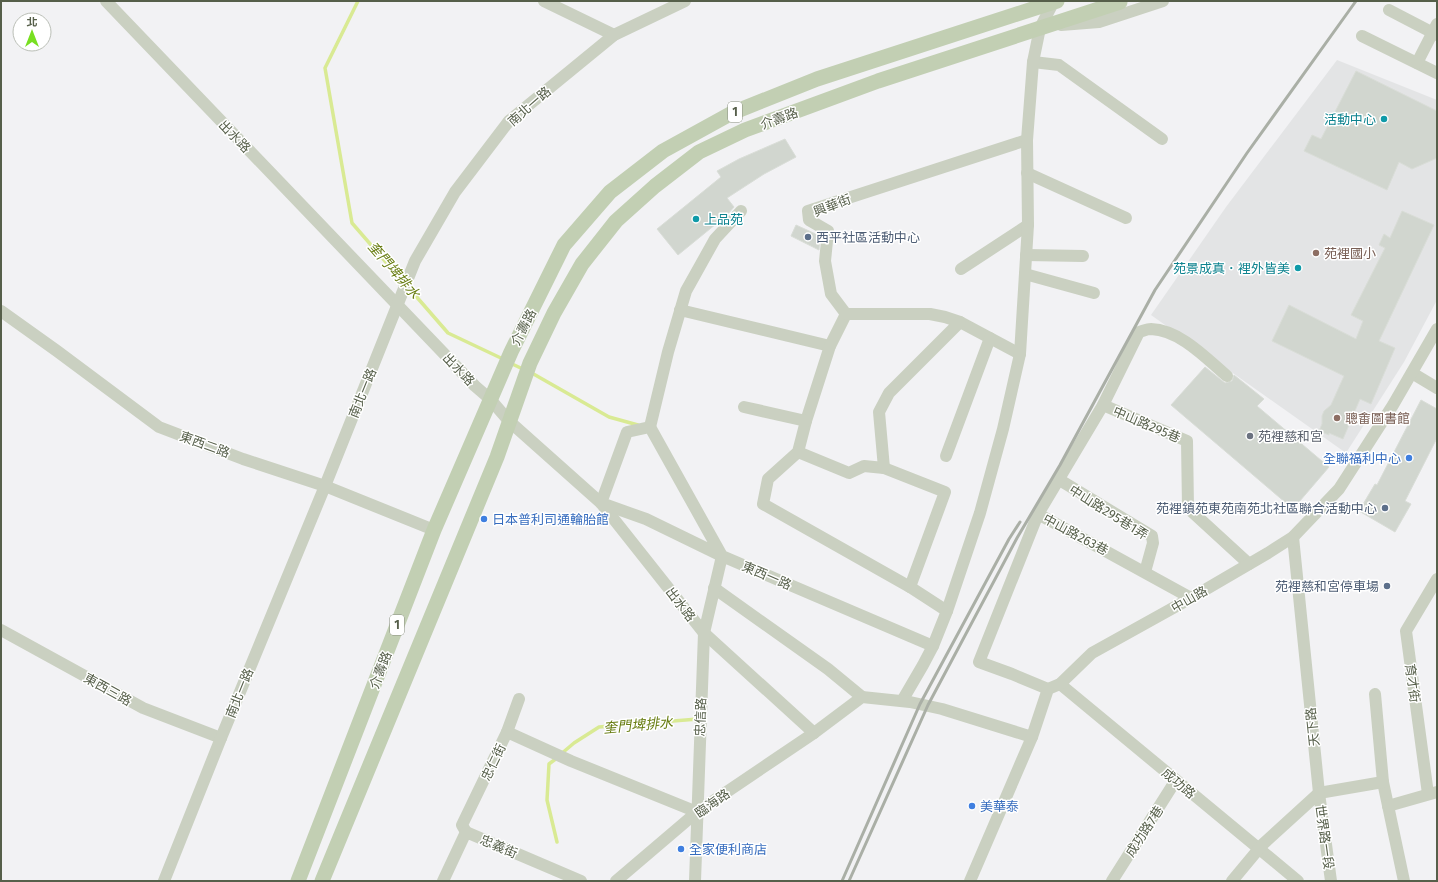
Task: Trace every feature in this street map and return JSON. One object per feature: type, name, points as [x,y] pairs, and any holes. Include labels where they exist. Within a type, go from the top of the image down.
[{"type":"main road","name":"介壽路","points":[[298,881],[434,530],[510,352],[564,245],[610,192],[663,151],[732,113],[817,79],[1055,1]]},
{"type":"main road","name":"介壽路","points":[[322,881],[496,457],[530,363],[554,313],[582,264],[611,228],[655,186],[699,152],[745,130],[878,81],[1040,28],[1117,7]]},
{"type":"street","name":"出水路","points":[[106,1],[400,300],[475,386],[490,399],[509,421],[601,503],[704,632],[814,734]]},
{"type":"street","points":[[544,1],[614,35]]},
{"type":"street","name":"南北一路","points":[[164,881],[400,300],[414,261],[455,192],[509,121],[614,35],[685,1]]},
{"type":"street","points":[[902,701],[933,646],[947,611],[980,513],[1003,429],[1020,354],[1028,225],[1027,140],[1033,62],[1040,28],[1055,1]]},
{"type":"street","points":[[1040,28],[1099,22],[1163,1]]},
{"type":"street","points":[[1389,10],[1435,31],[1417,64]]},
{"type":"street","points":[[1362,36],[1437,73]]},
{"type":"street","points":[[1033,62],[1059,65],[1162,139]]},
{"type":"street","name":"興華街","points":[[846,314],[831,294],[825,261],[828,231],[809,220],[808,212],[1027,140]]},
{"type":"street","points":[[1027,173],[1126,218]]},
{"type":"street","points":[[722,556],[650,427],[668,352],[686,291],[716,239],[741,211]]},
{"type":"street","points":[[961,269],[1028,225]]},
{"type":"street","points":[[1026,255],[1083,256]]},
{"type":"street","points":[[1025,274],[1094,293]]},
{"type":"street","points":[[680,310],[830,346]]},
{"type":"street","name":"東西二路","points":[[1,311],[58,351],[159,427],[243,459],[325,486],[434,530]]},
{"type":"street","points":[[947,611],[910,587],[763,504],[768,479],[798,452],[806,421],[830,346],[846,314],[930,314],[945,317],[960,322],[1020,354]]},
{"type":"street","points":[[884,468],[880,412],[889,393],[960,322]]},
{"type":"street","points":[[1038,514],[1103,405],[1139,332],[1150,329],[1160,330],[1181,337],[1227,376]]},
{"type":"street","name":"中山路","points":[[1048,689],[1060,684],[1092,653],[1191,598],[1293,537],[1339,489],[1412,373],[1437,329]]},
{"type":"street","points":[[946,456],[990,338]]},
{"type":"street","points":[[1412,373],[1437,388]]},
{"type":"street","name":"中山路295巷","points":[[1103,405],[1187,441],[1188,508],[1249,564]]},
{"type":"street","points":[[744,407],[806,421]]},
{"type":"street","points":[[601,503],[627,432],[650,427]]},
{"type":"street","points":[[798,452],[849,473],[864,466],[884,468],[946,492],[910,587]]},
{"type":"street","name":"中山路295巷1弄","points":[[1058,479],[1152,536],[1153,543],[1145,572]]},
{"type":"street","name":"東西一路","points":[[601,503],[646,519],[722,556],[933,646]]},
{"type":"street","name":"中山路263巷","points":[[1048,689],[979,662],[1038,514],[1191,598]]},
{"type":"street","name":"天下路","points":[[1293,537],[1319,793]]},
{"type":"street","name":"忠信路","points":[[695,881],[704,632],[722,556]]},
{"type":"street","name":"育才街","points":[[1432,793],[1406,631],[1437,579]]},
{"type":"street","points":[[714,588],[828,669],[862,697],[910,702],[955,712],[1032,737]]},
{"type":"street","name":"東西三路","points":[[1,630],[142,708],[221,738]]},
{"type":"street","name":"成功路","points":[[1060,684],[1298,881]]},
{"type":"street","points":[[972,880],[1032,737],[1048,689]]},
{"type":"street","points":[[1375,694],[1383,782],[1404,881]]},
{"type":"street","name":"臨海路","points":[[616,881],[697,812],[814,734],[862,697]]},
{"type":"street","points":[[507,732],[519,699]]},
{"type":"street","name":"忠仁街","points":[[466,832],[462,825],[507,732],[571,762],[697,812]]},
{"type":"street","name":"成功路7巷","points":[[1112,881],[1176,780]]},
{"type":"street","points":[[1232,881],[1259,848],[1319,793],[1383,782]]},
{"type":"street","name":"世界路一段","points":[[1319,793],[1331,881]]},
{"type":"street","points":[[1388,806],[1432,793]]},
{"type":"street","name":"忠義街","points":[[443,881],[466,832],[581,881]]},
{"type":"shaded area","name":"苑裡國小","points":[[1337,60],[1437,100],[1437,300],[1404,362],[1346,453],[1151,315],[1226,207]]},
{"type":"building","name":"活動中心","points":[[1356,71],[1437,111],[1437,158],[1412,169],[1399,162],[1387,190],[1304,151],[1312,135],[1321,139]]},
{"type":"building","points":[[785,139],[796,157],[764,174],[727,198],[734,207],[727,215],[678,255],[657,229],[721,177],[717,171],[739,159]]},
{"type":"building","points":[[1402,211],[1434,225],[1379,341],[1395,348],[1371,404],[1360,399],[1343,439],[1329,433],[1329,435],[1319,431],[1322,424],[1322,416],[1324,411],[1331,405],[1344,376],[1272,341],[1289,305],[1356,339],[1363,321],[1351,315],[1385,248],[1379,245],[1384,234],[1390,238]]},
{"type":"building","name":"西平社區活動中心","points":[[796,225],[820,236],[819,250],[791,236]]},
{"type":"building","name":"苑裡慈和宮","points":[[1205,367],[1225,383],[1232,381],[1234,375],[1264,399],[1257,406],[1329,467],[1293,509],[1171,405]]},
{"type":"building","name":"全聯福利中心","points":[[1421,400],[1437,409],[1437,438],[1405,501],[1411,504],[1395,532],[1359,511],[1375,484],[1377,485]]},
{"type":"waterway","name":"奎門埤排水","points":[[358,1],[325,68],[352,223],[404,283]]},
{"type":"waterway","name":"奎門埤排水","points":[[408,287],[448,333],[503,359]]},
{"type":"waterway","name":"奎門埤排水","points":[[510,363],[525,370]]},
{"type":"waterway","name":"奎門埤排水","points":[[530,372],[609,417],[638,425]]},
{"type":"waterway","name":"奎門埤排水","points":[[561,754],[574,743],[599,727],[698,719]]},
{"type":"waterway","name":"奎門埤排水","points":[[557,758],[549,764],[547,800],[557,842]]},
{"type":"railway","points":[[849,881],[928,705],[1017,538],[1060,465],[1155,290],[1247,153],[1356,1]]},
{"type":"railway","points":[[842,881],[920,704],[1009,539],[1020,522]]},
{"type":"place","name":"活動中心","points":[[1384,119]]},
{"type":"place","name":"上品苑","points":[[696,219]]},
{"type":"place","name":"西平社區活動中心","points":[[808,237]]},
{"type":"place","name":"苑裡國小","points":[[1316,253]]},
{"type":"place","name":"苑景成真．裡外皆美","points":[[1298,268]]},
{"type":"place","name":"聰畬圖書館","points":[[1337,418]]},
{"type":"place","name":"苑裡慈和宮","points":[[1250,436]]},
{"type":"place","name":"全聯福利中心","points":[[1409,458]]},
{"type":"place","name":"苑裡鎮苑東苑南苑北社區聯合活動中心","points":[[1385,508]]},
{"type":"place","name":"日本普利司通輪胎館","points":[[484,519]]},
{"type":"place","name":"苑裡慈和宮停車場","points":[[1387,586]]},
{"type":"place","name":"美華泰","points":[[972,806]]},
{"type":"place","name":"全家便利商店","points":[[681,849]]}]
